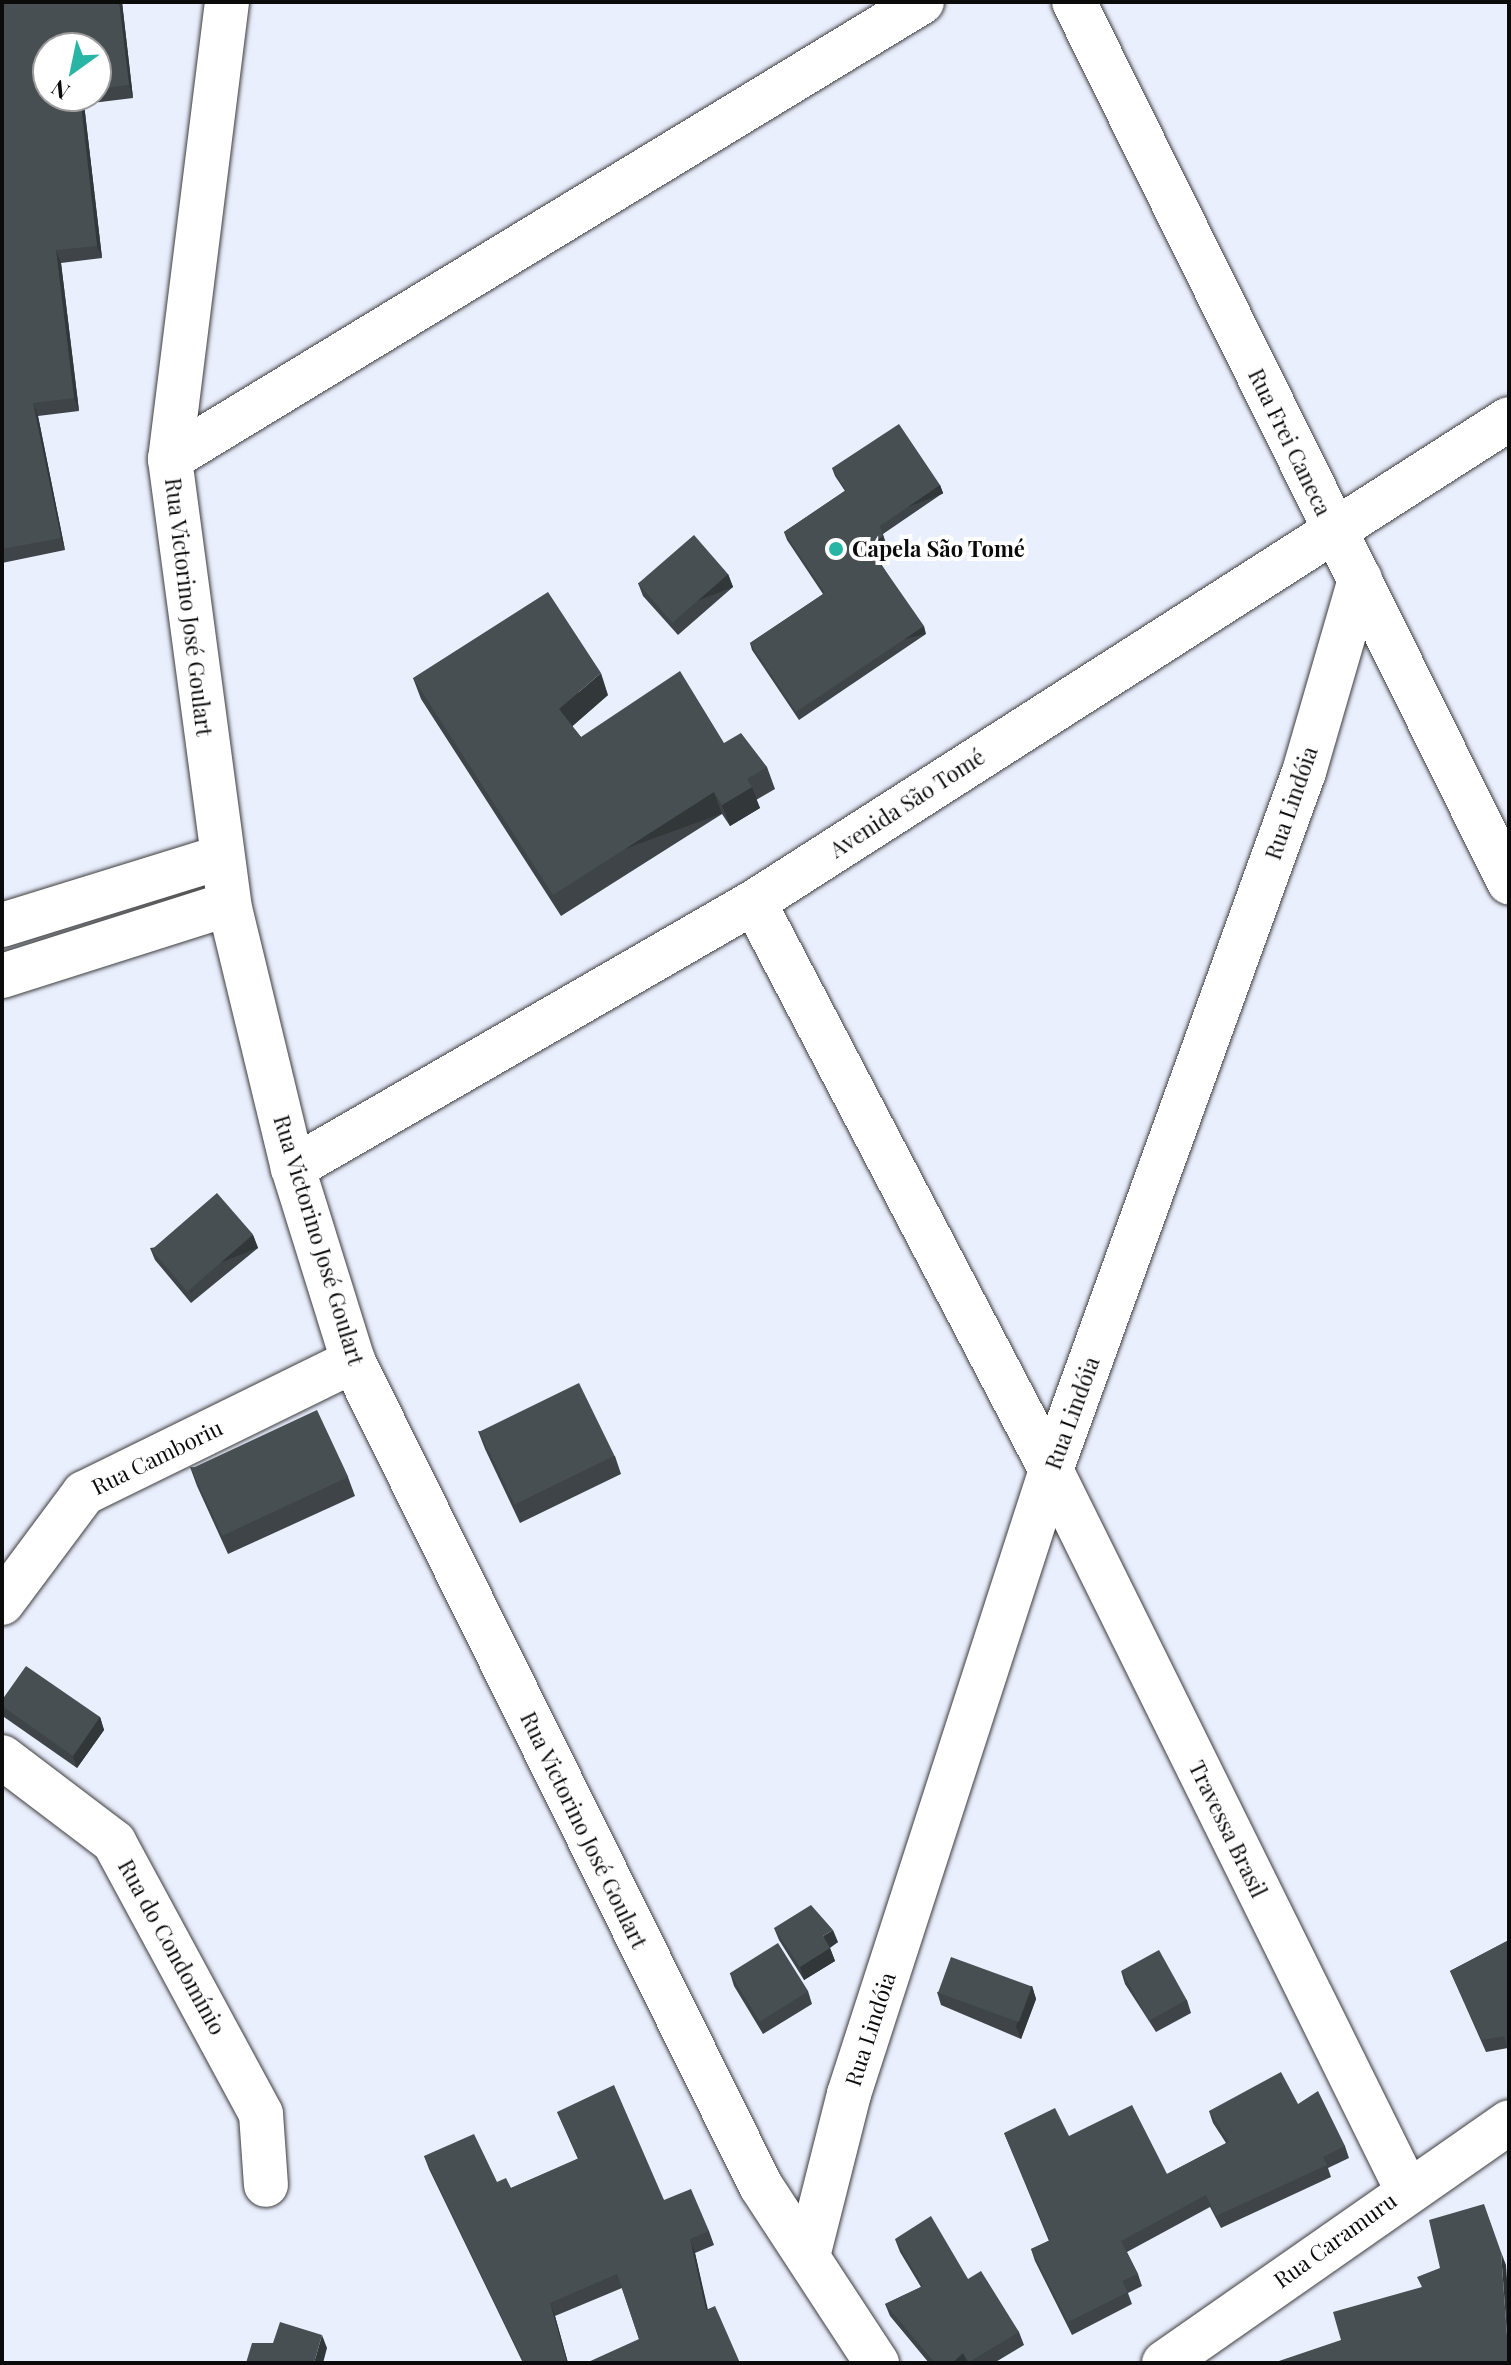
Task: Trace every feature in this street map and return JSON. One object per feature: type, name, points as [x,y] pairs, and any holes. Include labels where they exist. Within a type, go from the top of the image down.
[{"type":"street","name":"Rua Victorino José Goulart","points":[[227,2],[170,459],[229,904],[293,1168],[353,1361],[761,2186],[877,2363]]},
{"type":"street","points":[[170,459],[922,2]]},
{"type":"street","name":"Rua Frei Caneca","points":[[1074,2],[1509,882]]},
{"type":"street","name":"Avenida São Tomé","points":[[293,1168],[754,902],[1509,419]]},
{"type":"street","name":"Rua Lindóia","points":[[808,2256],[849,2094],[1051,1470],[1304,772],[1360,579]]},
{"type":"street","points":[[2,925],[221,857]]},
{"type":"street","name":"Travessa Brasil","points":[[754,902],[1051,1470],[1406,2188]]},
{"type":"street","points":[[2,976],[229,904]]},
{"type":"street","name":"Rua Camboriu","points":[[2,1603],[84,1493],[353,1361]]},
{"type":"street","name":"Rua do Condomínio","points":[[2,1757],[114,1842],[261,2114],[266,2185]]},
{"type":"street","name":"Rua Caramuru","points":[[1164,2363],[1406,2188],[1509,2122]]},
{"type":"building","points":[[2,2],[119,2],[129,85],[112,87],[112,32],[32,32],[32,112],[82,112],[97,246],[56,250],[74,398],[33,403],[61,538],[2,549]]},
{"type":"building","name":"Capela São Tomé","points":[[899,424],[940,485],[880,526],[883,536],[869,547],[924,626],[796,712],[750,643],[825,593],[784,532],[846,490],[832,468]]},
{"type":"building","points":[[694,535],[728,574],[672,623],[638,584]]},
{"type":"building","points":[[548,592],[601,673],[559,709],[581,737],[680,671],[724,743],[741,733],[767,767],[747,779],[752,787],[722,805],[714,792],[553,895],[413,678]]},
{"type":"building","points":[[217,1193],[253,1235],[187,1292],[151,1250]]},
{"type":"building","points":[[579,1383],[615,1456],[515,1504],[479,1432]]},
{"type":"building","points":[[317,1410],[348,1477],[222,1536],[191,1469]]},
{"type":"building","points":[[26,1666],[100,1717],[73,1756],[2,1706],[2,1700]]},
{"type":"building","points":[[811,1905],[833,1930],[823,1936],[830,1948],[800,1967],[774,1928]]},
{"type":"building","points":[[1509,1940],[1509,2052],[1504,2036],[1482,2040],[1450,1971]]},
{"type":"building","points":[[778,1943],[808,1991],[760,2022],[730,1973]]},
{"type":"building","points":[[1159,1950],[1187,2000],[1149,2021],[1121,1971]]},
{"type":"building","points":[[951,1957],[1032,1986],[1019,2022],[938,1993]]},
{"type":"building","points":[[1281,2072],[1298,2104],[1318,2091],[1345,2146],[1323,2157],[1327,2165],[1216,2216],[1206,2195],[1121,2241],[1138,2274],[1122,2281],[1128,2292],[1068,2322],[1031,2249],[1050,2240],[1004,2133],[1055,2108],[1069,2136],[1132,2105],[1167,2174],[1229,2142],[1209,2111]]},
{"type":"building","points":[[614,2085],[664,2200],[691,2189],[709,2231],[690,2239],[706,2310],[715,2306],[740,2363],[586,2363],[639,2339],[617,2274],[550,2303],[567,2363],[524,2363],[424,2156],[474,2134],[497,2182],[506,2178],[511,2188],[579,2158],[557,2112]]},
{"type":"building","points":[[1484,2204],[1501,2252],[1509,2363],[1273,2363],[1341,2340],[1333,2312],[1422,2287],[1417,2277],[1440,2268],[1429,2220]]},
{"type":"building","points":[[931,2216],[968,2279],[981,2271],[1019,2332],[969,2362],[963,2353],[952,2363],[935,2363],[885,2304],[923,2286],[895,2239]]},
{"type":"building","points":[[280,2322],[322,2335],[314,2363],[246,2363],[252,2343],[273,2343]]},
{"type":"place","name":"Capela São Tomé","points":[[836,549]]}]
